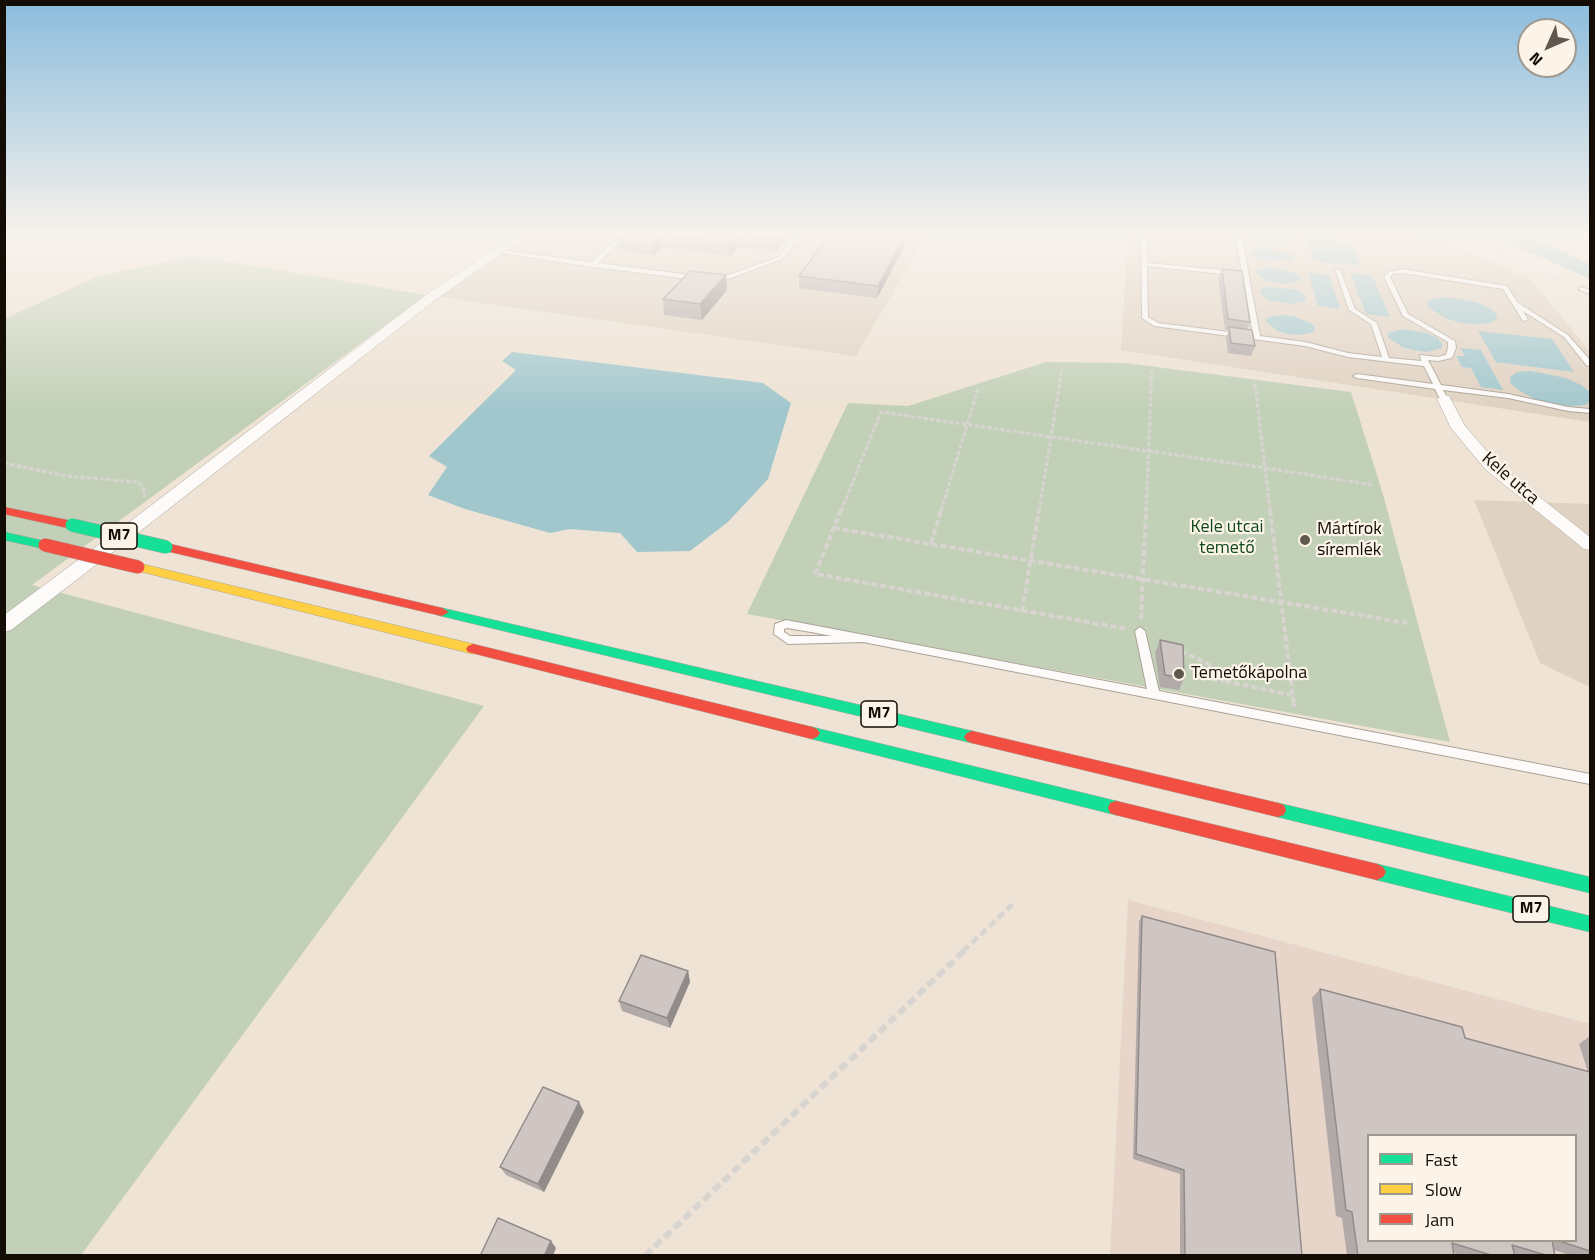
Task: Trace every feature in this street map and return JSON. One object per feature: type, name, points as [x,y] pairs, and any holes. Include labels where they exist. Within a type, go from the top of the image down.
[{"type":"highway","name":"M7","points":[[4,510],[848,707],[1590,885]]},
{"type":"highway","name":"M7","points":[[4,536],[1590,924]]},
{"type":"street","points":[[4,625],[439,292]]},
{"type":"street","name":"Kele utca","points":[[1441,393],[1458,428],[1492,467],[1590,545]]},
{"type":"lane","points":[[1145,292],[1145,318],[1156,325],[1305,344],[1348,355],[1427,364]]},
{"type":"lane","points":[[1248,292],[1257,338]]},
{"type":"lane","points":[[1345,292],[1352,310],[1374,323],[1386,359]]},
{"type":"lane","points":[[1393,292],[1405,315],[1451,341],[1452,348],[1449,356],[1438,359],[1423,357],[1441,393]]},
{"type":"lane","points":[[1508,292],[1525,320]]},
{"type":"lane","points":[[1514,302],[1566,336],[1590,364]]},
{"type":"lane","points":[[1357,375],[1441,393],[1590,411]]},
{"type":"lane","points":[[859,639],[788,640],[779,634],[779,627],[786,624],[1590,779]]},
{"type":"lane","points":[[1140,631],[1154,696]]},
{"type":"path","points":[[1022,610],[1062,369]]},
{"type":"path","points":[[1152,371],[1149,451],[1144,579],[1140,631],[815,574],[881,412],[968,425],[1149,451],[1265,468],[1373,485]]},
{"type":"path","points":[[1255,384],[1279,602],[1297,723]]},
{"type":"path","points":[[931,543],[978,389]]},
{"type":"path","points":[[4,463],[66,476],[136,482],[143,486],[145,491],[146,518]]},
{"type":"path","points":[[834,528],[1407,623]]},
{"type":"path","points":[[1179,650],[1208,664],[1225,681]]},
{"type":"path","points":[[1203,677],[1292,695]]},
{"type":"path","points":[[645,1256],[1014,903]]},
{"type":"shaded area","points":[[431,292],[894,292],[856,356],[426,295]]},
{"type":"shaded area","points":[[1124,292],[1542,292],[1590,352],[1590,422],[1121,350]]},
{"type":"shaded area","points":[[1474,500],[1590,504],[1590,687],[1540,663]]},
{"type":"shaded area","points":[[1128,900],[1590,1024],[1590,1255],[1110,1256]]},
{"type":"green space","points":[[64,292],[407,292],[426,295],[32,585],[484,706],[81,1255],[5,1255],[4,319]]},
{"type":"green space","name":"Kele utcai temető","points":[[1046,362],[1126,363],[1351,392],[1382,491],[1450,742],[747,614],[848,403],[908,406]]},
{"type":"water","points":[[1300,292],[1306,297],[1305,301],[1291,304],[1270,301],[1260,293]]},
{"type":"water","points":[[1314,292],[1334,292],[1340,309],[1318,306]]},
{"type":"water","points":[[1357,292],[1379,292],[1390,317],[1366,314]]},
{"type":"water","points":[[1447,297],[1476,302],[1489,308],[1496,314],[1497,319],[1490,323],[1462,323],[1447,319],[1428,307],[1428,302],[1435,298]]},
{"type":"water","points":[[1282,315],[1293,316],[1311,323],[1315,327],[1314,332],[1299,335],[1288,334],[1278,331],[1266,322],[1267,318]]},
{"type":"water","points":[[1403,329],[1427,333],[1442,343],[1442,348],[1427,352],[1414,350],[1402,347],[1388,337],[1388,333]]},
{"type":"water","points":[[1478,331],[1552,339],[1574,372],[1496,362]]},
{"type":"water","points":[[1460,348],[1481,350],[1503,390],[1481,387],[1471,368],[1462,367],[1456,356],[1465,356]]},
{"type":"water","points":[[512,352],[763,383],[791,403],[768,479],[728,522],[690,551],[637,552],[620,533],[570,529],[550,533],[465,509],[428,495],[447,467],[429,456],[516,370],[502,361]]},
{"type":"water","points":[[1531,371],[1566,378],[1581,385],[1590,392],[1590,401],[1585,405],[1553,404],[1535,399],[1511,384],[1510,377],[1517,372]]},
{"type":"building","points":[[670,292],[711,292],[700,304],[663,299]]},
{"type":"building","points":[[1225,292],[1245,292],[1250,322],[1228,319]]},
{"type":"building","points":[[1229,327],[1252,330],[1255,346],[1231,343]]},
{"type":"building","points":[[1160,640],[1183,645],[1184,678],[1165,675]]},
{"type":"building","points":[[1142,916],[1275,952],[1302,1256],[1185,1256],[1184,1170],[1136,1154]]},
{"type":"building","points":[[641,955],[688,971],[667,1018],[619,1001]]},
{"type":"building","points":[[1320,989],[1462,1027],[1465,1038],[1590,1072],[1590,1251],[1562,1242],[1577,1242],[1577,1134],[1367,1134],[1367,1242],[1552,1242],[1555,1256],[1512,1245],[1515,1256],[1494,1256],[1452,1243],[1454,1256],[1358,1256],[1352,1212],[1346,1210]]},
{"type":"building","points":[[543,1087],[579,1102],[538,1184],[500,1167]]},
{"type":"building","points":[[498,1218],[551,1241],[544,1256],[480,1256]]},
{"type":"traffic: fast","points":[[72,525],[166,547]]},
{"type":"traffic: fast","points":[[4,536],[45,545]]},
{"type":"traffic: fast","points":[[442,612],[972,737]]},
{"type":"traffic: fast","points":[[812,733],[1116,808]]},
{"type":"traffic: fast","points":[[1278,810],[1590,885]]},
{"type":"traffic: fast","points":[[1377,872],[1590,924]]},
{"type":"traffic: slow","points":[[138,567],[473,649]]},
{"type":"traffic: jam","points":[[4,510],[72,525]]},
{"type":"traffic: jam","points":[[45,545],[138,567]]},
{"type":"traffic: jam","points":[[166,547],[442,612]]},
{"type":"traffic: jam","points":[[473,649],[812,733]]},
{"type":"traffic: jam","points":[[972,737],[1278,810]]},
{"type":"traffic: jam","points":[[1116,808],[1377,872]]},
{"type":"place","name":"Mártírok síremlék","points":[[1305,540]]},
{"type":"place","name":"Temetőkápolna","points":[[1179,674]]}]
